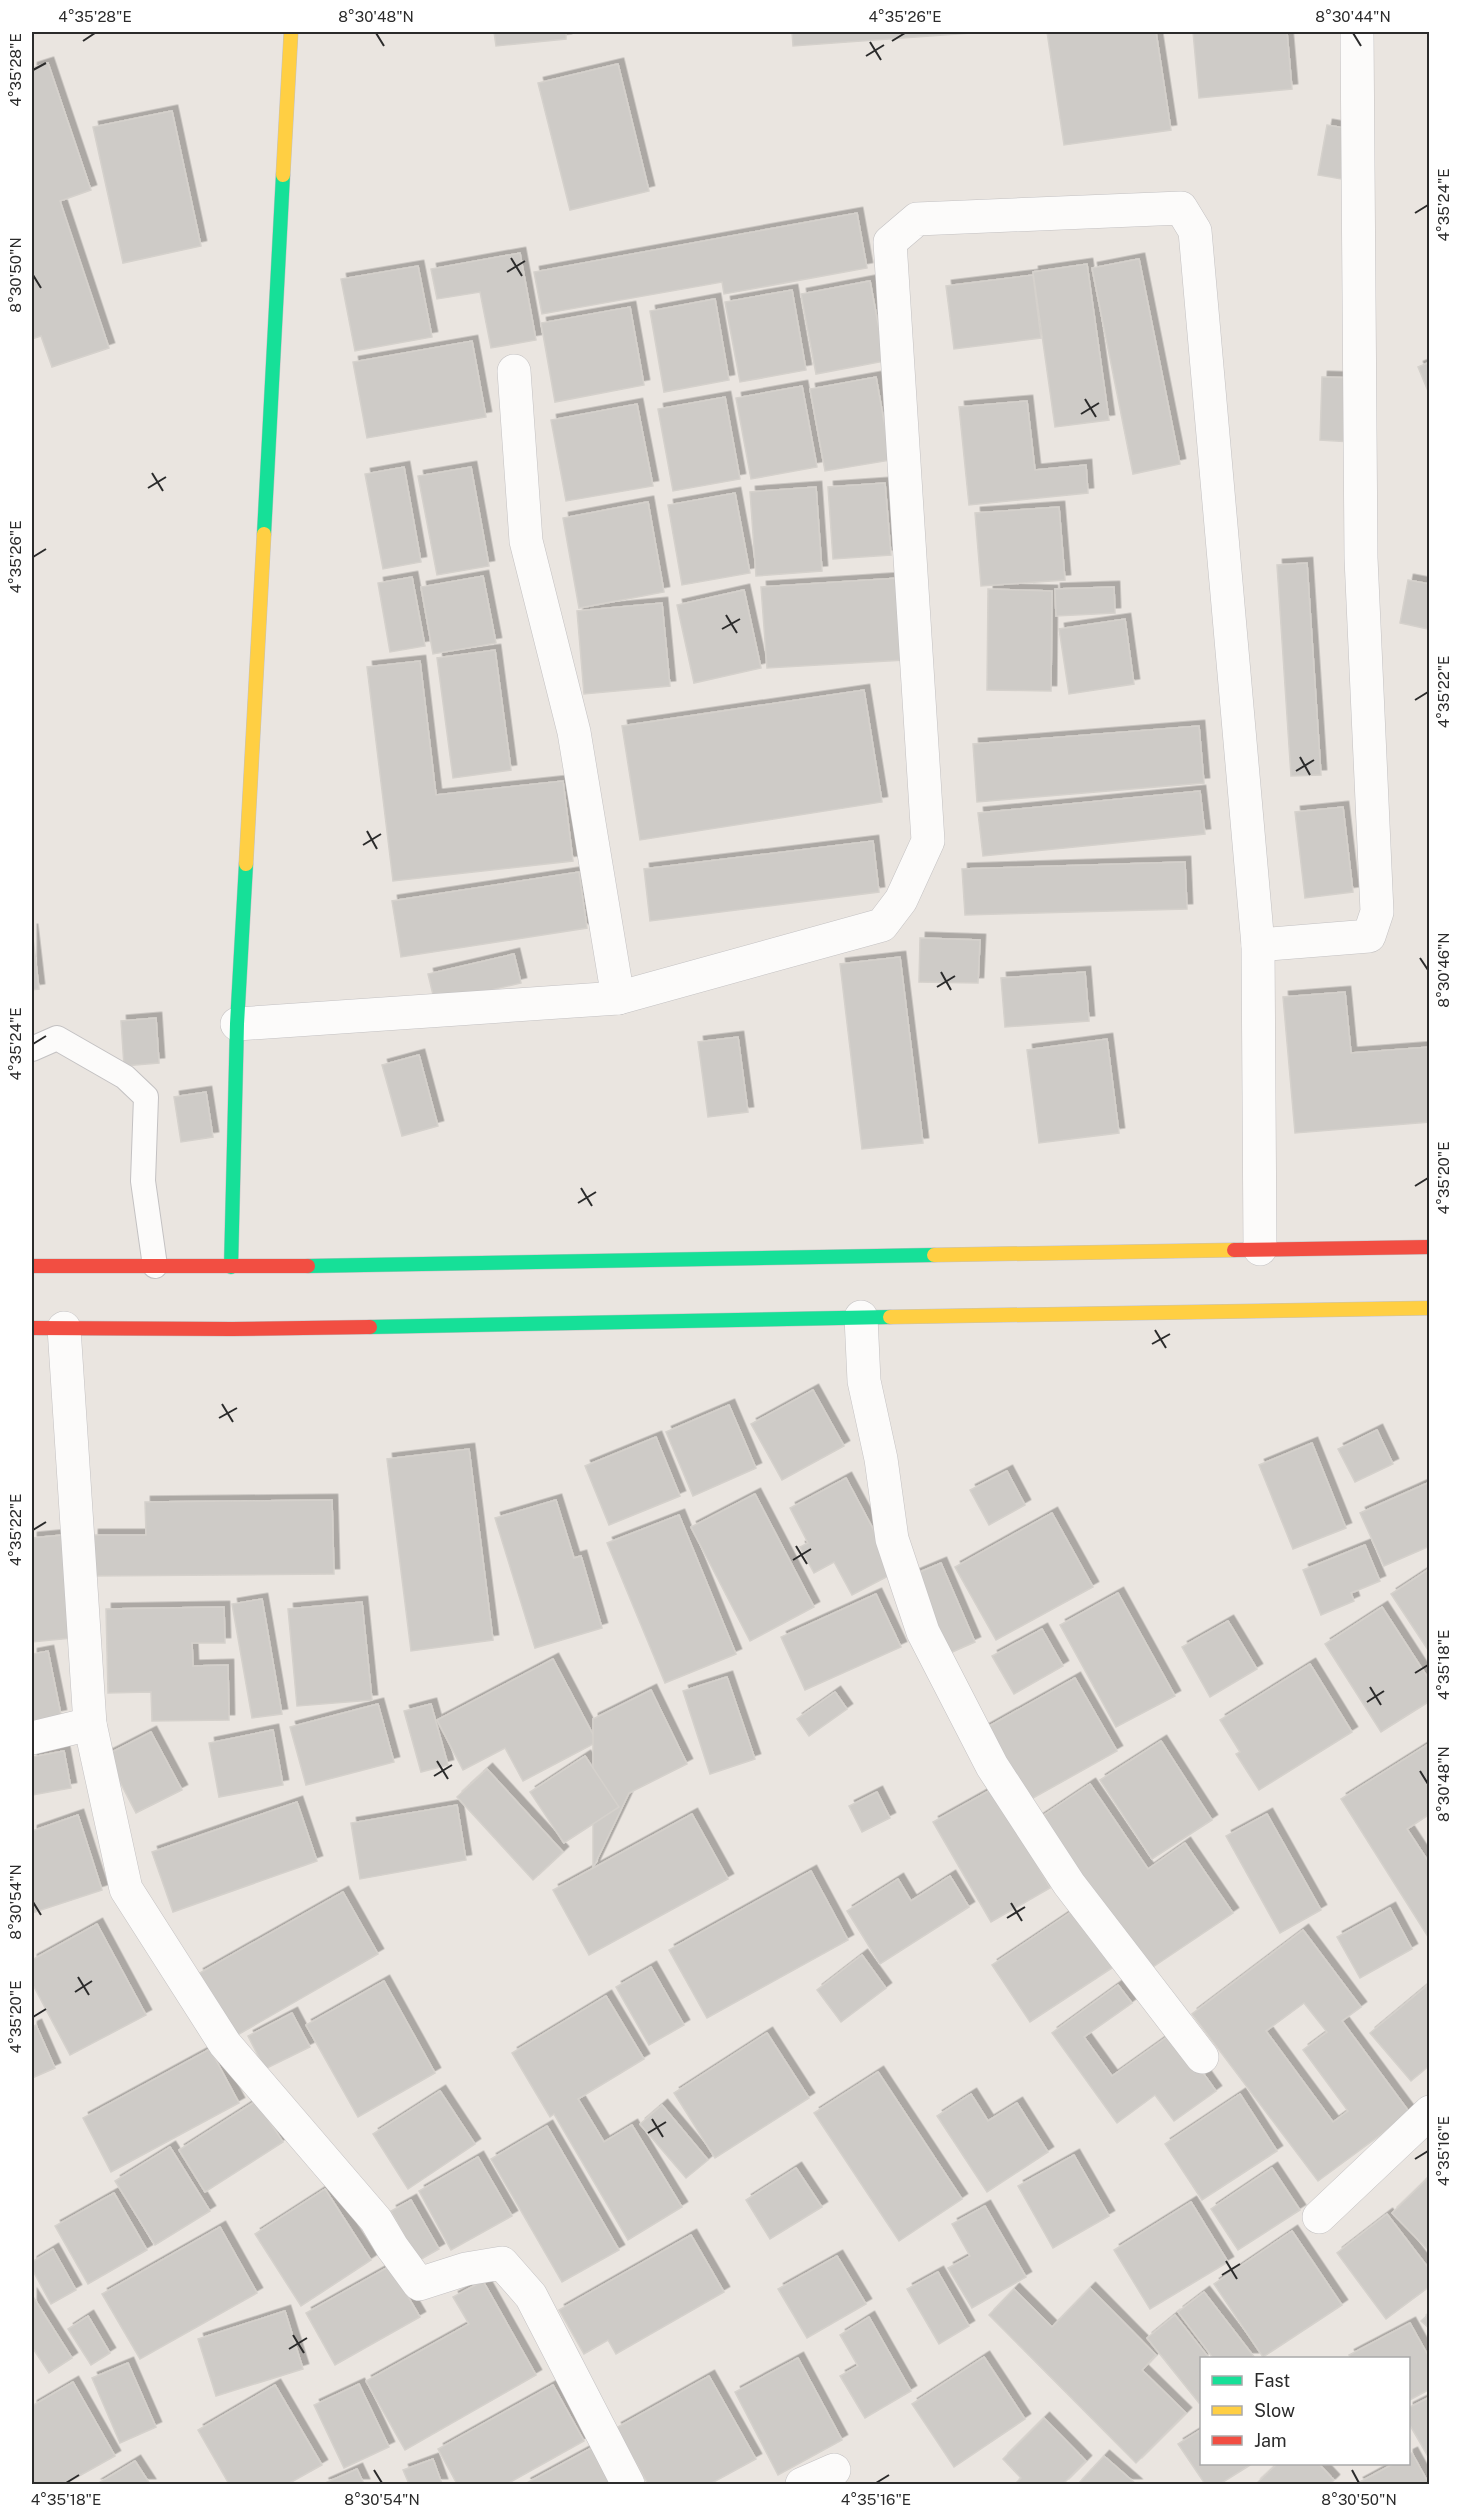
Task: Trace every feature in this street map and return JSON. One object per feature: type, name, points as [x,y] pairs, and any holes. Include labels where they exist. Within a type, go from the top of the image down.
[{"type":"main road","points":[[231,1267],[237,1024],[291,32]]},
{"type":"main road","points":[[32,1266],[231,1267],[1430,1247]]},
{"type":"main road","points":[[32,1328],[244,1328],[1430,1308]]},
{"type":"street","points":[[1258,945],[1369,936],[1377,912],[1361,558],[1357,32]]},
{"type":"street","points":[[237,1024],[618,998],[882,925],[901,900],[928,841],[890,242],[917,219],[1181,208],[1195,231],[1258,945],[1260,1249]]},
{"type":"street","points":[[514,371],[526,541],[574,732],[618,998]]},
{"type":"street","points":[[861,1317],[864,1381],[881,1459],[892,1539],[923,1632],[992,1766],[1069,1884],[1202,2057]]},
{"type":"street","points":[[64,1328],[90,1724],[126,1889],[225,2044],[376,2220],[419,2284],[466,2269],[502,2263],[531,2296],[628,2484]]},
{"type":"street","points":[[32,1738],[90,1724]]},
{"type":"street","points":[[1319,2217],[1430,2112]]},
{"type":"street","points":[[802,2484],[834,2470]]},
{"type":"lane","points":[[32,1049],[57,1038],[125,1077],[146,1097],[143,1181],[155,1266]]},
{"type":"building","points":[[494,32],[566,32],[566,39],[496,46]]},
{"type":"building","points":[[792,32],[985,32],[793,46]]},
{"type":"building","points":[[1047,32],[1156,32],[1171,130],[1064,145]]},
{"type":"building","points":[[1193,32],[1287,32],[1292,89],[1199,98]]},
{"type":"building","points":[[48,63],[91,190],[60,201],[109,348],[52,367],[41,336],[32,339],[32,68]]},
{"type":"building","points":[[618,64],[649,191],[570,210],[538,83]]},
{"type":"building","points":[[172,111],[201,246],[123,263],[93,127]]},
{"type":"building","points":[[1327,125],[1356,130],[1347,180],[1318,175]]},
{"type":"building","points":[[857,213],[867,268],[724,294],[722,282],[542,314],[534,272]]},
{"type":"building","points":[[520,253],[536,340],[491,348],[480,292],[437,299],[431,269]]},
{"type":"building","points":[[1139,259],[1180,464],[1133,474],[1092,268]]},
{"type":"building","points":[[1087,264],[1109,420],[1055,427],[1033,272]]},
{"type":"building","points":[[418,266],[432,337],[355,351],[341,279]]},
{"type":"building","points":[[1033,275],[1041,338],[954,349],[946,286]]},
{"type":"building","points":[[870,281],[885,361],[816,374],[801,294]]},
{"type":"building","points":[[792,290],[806,370],[740,382],[725,302]]},
{"type":"building","points":[[715,299],[729,380],[664,392],[650,311]]},
{"type":"building","points":[[630,307],[644,385],[555,402],[541,323]]},
{"type":"building","points":[[472,341],[486,417],[367,438],[353,362]]},
{"type":"building","points":[[1430,362],[1430,396],[1418,367]]},
{"type":"building","points":[[876,377],[891,460],[825,471],[810,389]]},
{"type":"building","points":[[1322,377],[1353,378],[1351,442],[1320,440]]},
{"type":"building","points":[[802,386],[817,467],[751,479],[736,398]]},
{"type":"building","points":[[725,397],[740,479],[673,491],[658,409]]},
{"type":"building","points":[[1027,401],[1035,470],[1086,465],[1088,493],[969,505],[959,407]]},
{"type":"building","points":[[637,404],[653,486],[566,501],[551,420]]},
{"type":"building","points":[[404,467],[421,562],[383,569],[365,474]]},
{"type":"building","points":[[471,467],[489,566],[437,575],[418,476]]},
{"type":"building","points":[[885,483],[891,555],[833,559],[828,487]]},
{"type":"building","points":[[816,487],[822,571],[756,576],[750,492]]},
{"type":"building","points":[[735,493],[750,573],[682,585],[668,505]]},
{"type":"building","points":[[648,502],[664,592],[579,608],[563,518]]},
{"type":"building","points":[[1059,507],[1065,580],[981,586],[975,513]]},
{"type":"building","points":[[1307,563],[1321,775],[1291,776],[1277,565]]},
{"type":"building","points":[[483,576],[496,643],[433,654],[421,587]]},
{"type":"building","points":[[412,577],[425,646],[390,652],[378,583]]},
{"type":"building","points":[[899,578],[905,660],[767,668],[761,587]]},
{"type":"building","points":[[1408,580],[1430,584],[1428,629],[1400,623]]},
{"type":"building","points":[[1114,587],[1115,613],[1056,616],[1055,589]]},
{"type":"building","points":[[988,589],[1052,591],[1051,691],[987,690]]},
{"type":"building","points":[[744,590],[761,668],[694,683],[677,605]]},
{"type":"building","points":[[662,603],[670,686],[584,694],[577,611]]},
{"type":"building","points":[[1125,619],[1134,684],[1069,694],[1059,629]]},
{"type":"building","points":[[495,650],[511,770],[453,778],[437,658]]},
{"type":"building","points":[[420,661],[436,795],[563,781],[573,861],[393,881],[367,667]]},
{"type":"building","points":[[864,690],[882,802],[640,840],[622,726]]},
{"type":"building","points":[[1199,726],[1204,783],[977,802],[973,744]]},
{"type":"building","points":[[1200,791],[1205,834],[983,856],[978,813]]},
{"type":"building","points":[[1343,807],[1353,892],[1305,898],[1295,812]]},
{"type":"building","points":[[873,841],[879,892],[650,921],[644,869]]},
{"type":"building","points":[[1185,862],[1187,909],[965,915],[962,869]]},
{"type":"building","points":[[579,872],[587,928],[401,957],[392,901]]},
{"type":"building","points":[[32,929],[39,989],[32,990]]},
{"type":"building","points":[[920,938],[980,940],[978,983],[919,982]]},
{"type":"building","points":[[514,954],[521,983],[435,1003],[428,974]]},
{"type":"building","points":[[900,957],[923,1143],[862,1149],[840,964]]},
{"type":"building","points":[[1085,972],[1089,1021],[1005,1027],[1001,978]]},
{"type":"building","points":[[1345,992],[1351,1053],[1430,1047],[1430,1122],[1295,1133],[1283,997]]},
{"type":"building","points":[[156,1018],[159,1063],[124,1066],[121,1021]]},
{"type":"building","points":[[738,1037],[748,1112],[708,1117],[698,1042]]},
{"type":"building","points":[[1107,1039],[1119,1133],[1039,1143],[1027,1050]]},
{"type":"building","points":[[419,1055],[438,1126],[402,1136],[382,1065]]},
{"type":"building","points":[[206,1092],[213,1137],[181,1142],[174,1097]]},
{"type":"building","points":[[813,1390],[844,1446],[782,1480],[751,1424]]},
{"type":"building","points":[[729,1405],[756,1468],[693,1496],[666,1432]]},
{"type":"building","points":[[1377,1430],[1393,1464],[1355,1482],[1338,1449]]},
{"type":"building","points":[[656,1437],[680,1496],[609,1525],[585,1466]]},
{"type":"building","points":[[1312,1443],[1346,1528],[1293,1549],[1259,1465]]},
{"type":"building","points":[[469,1449],[493,1640],[411,1651],[387,1459]]},
{"type":"building","points":[[1007,1471],[1025,1505],[989,1525],[970,1490]]},
{"type":"building","points":[[846,1478],[896,1572],[852,1595],[834,1562],[814,1573],[800,1547],[808,1543],[790,1508]]},
{"type":"building","points":[[1430,1482],[1430,1546],[1384,1566],[1360,1513]]},
{"type":"building","points":[[755,1494],[814,1607],[750,1641],[691,1527]]},
{"type":"building","points":[[332,1500],[334,1574],[93,1576],[93,1535],[146,1535],[145,1502]]},
{"type":"building","points":[[556,1500],[574,1558],[581,1556],[602,1628],[535,1648],[495,1518]]},
{"type":"building","points":[[1052,1513],[1093,1587],[996,1640],[955,1567]]},
{"type":"building","points":[[679,1515],[736,1654],[665,1683],[607,1543]]},
{"type":"building","points":[[73,1534],[82,1637],[32,1642],[32,1538]]},
{"type":"building","points":[[1365,1545],[1380,1581],[1351,1593],[1354,1601],[1321,1615],[1303,1570]]},
{"type":"building","points":[[941,1563],[975,1642],[941,1657],[908,1577]]},
{"type":"building","points":[[1430,1569],[1430,1653],[1391,1594]]},
{"type":"building","points":[[1118,1593],[1175,1696],[1116,1727],[1060,1625]]},
{"type":"building","points":[[876,1594],[901,1647],[805,1690],[781,1637]]},
{"type":"building","points":[[262,1599],[282,1714],[252,1718],[232,1604]]},
{"type":"building","points":[[362,1602],[372,1700],[297,1706],[288,1609]]},
{"type":"building","points":[[224,1607],[225,1643],[192,1643],[193,1666],[228,1665],[229,1720],[152,1721],[151,1692],[108,1693],[106,1609]]},
{"type":"building","points":[[1382,1607],[1430,1681],[1430,1701],[1381,1732],[1325,1644]]},
{"type":"building","points":[[1228,1621],[1257,1669],[1210,1697],[1182,1647]]},
{"type":"building","points":[[1042,1629],[1063,1666],[1014,1694],[992,1656]]},
{"type":"building","points":[[48,1651],[61,1715],[32,1721],[32,1654]]},
{"type":"building","points":[[553,1659],[597,1742],[523,1781],[505,1748],[463,1770],[437,1720]]},
{"type":"building","points":[[1310,1664],[1352,1732],[1259,1790],[1236,1754],[1240,1752],[1220,1720]]},
{"type":"building","points":[[727,1677],[755,1759],[710,1774],[683,1691]]},
{"type":"building","points":[[1075,1678],[1117,1751],[1026,1802],[984,1729]]},
{"type":"building","points":[[651,1690],[687,1764],[629,1793],[593,1868],[593,1719]]},
{"type":"building","points":[[835,1692],[847,1709],[809,1736],[797,1719]]},
{"type":"building","points":[[378,1704],[394,1762],[306,1785],[290,1727]]},
{"type":"building","points":[[431,1704],[448,1765],[421,1772],[404,1711]]},
{"type":"building","points":[[273,1730],[283,1785],[219,1797],[209,1743]]},
{"type":"building","points":[[151,1732],[182,1790],[136,1813],[106,1755]]},
{"type":"building","points":[[1161,1741],[1212,1820],[1152,1859],[1100,1780]]},
{"type":"building","points":[[1430,1743],[1430,1814],[1407,1829],[1430,1864],[1430,1940],[1341,1799]]},
{"type":"building","points":[[64,1751],[71,1788],[32,1795],[32,1757]]},
{"type":"building","points":[[585,1756],[619,1807],[564,1843],[530,1792]]},
{"type":"building","points":[[487,1769],[563,1852],[533,1880],[457,1797]]},
{"type":"building","points":[[1090,1784],[1148,1869],[1185,1843],[1233,1913],[1144,1973],[1038,1819]]},
{"type":"building","points":[[994,1788],[1050,1888],[991,1922],[933,1822]]},
{"type":"building","points":[[877,1792],[890,1818],[862,1832],[849,1806]]},
{"type":"building","points":[[297,1802],[317,1861],[173,1912],[152,1852]]},
{"type":"building","points":[[457,1805],[466,1860],[360,1879],[351,1823]]},
{"type":"building","points":[[692,1814],[728,1879],[589,1955],[553,1890]]},
{"type":"building","points":[[1267,1814],[1321,1910],[1280,1933],[1226,1836]]},
{"type":"building","points":[[78,1815],[102,1890],[32,1913],[32,1831]]},
{"type":"building","points":[[811,1871],[848,1940],[707,2018],[669,1950]]},
{"type":"building","points":[[950,1876],[969,1907],[880,1964],[847,1911],[898,1879],[911,1901]]},
{"type":"building","points":[[343,1892],[378,1954],[234,2037],[198,1974]]},
{"type":"building","points":[[1077,1908],[1115,1966],[1030,2022],[992,1965]]},
{"type":"building","points":[[1390,1908],[1412,1949],[1360,1978],[1337,1937]]},
{"type":"building","points":[[97,1924],[146,2015],[70,2055],[32,1983],[32,1960]]},
{"type":"building","points":[[1303,1930],[1361,2007],[1342,2021],[1410,2113],[1318,2181],[1192,2014]],"holes":[[[1304,2003],[1327,2032],[1303,2050],[1348,2111],[1333,2122],[1266,2031]]]},
{"type":"building","points":[[862,1955],[886,1988],[841,2022],[817,1990]]},
{"type":"building","points":[[651,1967],[684,2025],[649,2045],[616,1987]]},
{"type":"building","points":[[384,1981],[435,2073],[358,2117],[306,2025]]},
{"type":"building","points":[[1430,1983],[1430,2065],[1411,2081],[1370,2033]]},
{"type":"building","points":[[1118,1985],[1132,2003],[1084,2037],[1112,2076],[1174,2032],[1216,2091],[1174,2121],[1155,2095],[1117,2123],[1052,2033]]},
{"type":"building","points":[[606,1996],[644,2059],[578,2099],[604,2142],[632,2125],[682,2207],[628,2240],[554,2114],[550,2117],[512,2053]]},
{"type":"building","points":[[292,2013],[310,2047],[265,2069],[248,2036]]},
{"type":"building","points":[[36,2025],[55,2068],[32,2078],[32,2027]]},
{"type":"building","points":[[767,2033],[809,2098],[715,2158],[674,2093]]},
{"type":"building","points":[[210,2049],[239,2103],[111,2172],[83,2118]]},
{"type":"building","points":[[878,2072],[962,2199],[899,2241],[814,2113]]},
{"type":"building","points":[[440,2091],[475,2144],[408,2189],[373,2134]]},
{"type":"building","points":[[971,2094],[988,2121],[1017,2103],[1048,2152],[987,2192],[937,2116]]},
{"type":"building","points":[[1240,2094],[1277,2151],[1202,2200],[1165,2144]]},
{"type":"building","points":[[256,2101],[283,2142],[205,2192],[179,2150]]},
{"type":"building","points":[[662,2105],[708,2160],[686,2178],[640,2124]]},
{"type":"building","points":[[547,2126],[619,2250],[562,2282],[491,2159]]},
{"type":"building","points":[[170,2147],[210,2211],[155,2245],[115,2181]]},
{"type":"building","points":[[1074,2155],[1109,2216],[1053,2248],[1018,2186]]},
{"type":"building","points":[[478,2157],[512,2216],[451,2250],[419,2191]]},
{"type":"building","points":[[796,2168],[822,2207],[770,2239],[746,2200]]},
{"type":"building","points":[[1272,2168],[1300,2210],[1238,2250],[1211,2209]]},
{"type":"building","points":[[1430,2176],[1430,2252],[1392,2213]]},
{"type":"building","points":[[325,2189],[371,2260],[301,2306],[255,2234]]},
{"type":"building","points":[[114,2193],[147,2250],[88,2284],[55,2226]]},
{"type":"building","points":[[411,2200],[439,2249],[418,2261],[391,2211]]},
{"type":"building","points":[[1191,2202],[1228,2262],[1150,2309],[1114,2250]]},
{"type":"building","points":[[985,2206],[1026,2277],[972,2308],[948,2268],[970,2256],[952,2224]]},
{"type":"building","points":[[1387,2214],[1430,2270],[1430,2286],[1386,2319],[1337,2253]]},
{"type":"building","points":[[220,2227],[257,2293],[140,2359],[102,2294]]},
{"type":"building","points":[[1292,2231],[1342,2305],[1263,2357],[1214,2284]]},
{"type":"building","points":[[691,2235],[724,2292],[616,2354],[608,2340],[584,2354],[559,2310]]},
{"type":"building","points":[[53,2249],[76,2290],[51,2304],[32,2269],[32,2262]]},
{"type":"building","points":[[837,2256],[866,2304],[807,2338],[778,2289]]},
{"type":"building","points":[[390,2266],[420,2317],[335,2365],[306,2313]]},
{"type":"building","points":[[938,2272],[969,2326],[939,2344],[907,2289]]},
{"type":"building","points":[[483,2281],[536,2375],[405,2450],[366,2381],[469,2324],[453,2297]]},
{"type":"building","points":[[1090,2288],[1156,2355],[1142,2370],[1186,2413],[1136,2463],[989,2315],[1014,2289],[1052,2327]]},
{"type":"building","points":[[1204,2292],[1254,2357],[1212,2357],[1178,2312]]},
{"type":"building","points":[[32,2295],[72,2358],[49,2373],[32,2347]]},
{"type":"building","points":[[285,2311],[303,2369],[216,2396],[198,2339]]},
{"type":"building","points":[[1430,2313],[1430,2329],[1421,2321]]},
{"type":"building","points":[[1175,2315],[1208,2357],[1200,2357],[1200,2402],[1199,2403],[1147,2338]]},
{"type":"building","points":[[88,2316],[110,2353],[91,2365],[68,2329]]},
{"type":"building","points":[[869,2317],[911,2391],[865,2418],[840,2376],[858,2366],[840,2335]]},
{"type":"building","points":[[1410,2323],[1430,2359],[1430,2389],[1410,2400],[1410,2357],[1350,2357],[1349,2355]]},
{"type":"building","points":[[984,2357],[1025,2419],[954,2467],[912,2404]]},
{"type":"building","points":[[798,2358],[842,2440],[778,2475],[735,2392]]},
{"type":"building","points":[[128,2363],[156,2427],[120,2443],[92,2378]]},
{"type":"building","points":[[709,2376],[756,2459],[710,2484],[648,2484],[616,2428]]},
{"type":"building","points":[[73,2382],[115,2456],[65,2484],[32,2484],[32,2406]]},
{"type":"building","points":[[359,2384],[389,2447],[344,2468],[314,2405]]},
{"type":"building","points":[[275,2385],[322,2465],[288,2484],[229,2484],[198,2430]]},
{"type":"building","points":[[553,2385],[584,2441],[507,2484],[457,2484],[438,2449]]},
{"type":"building","points":[[1430,2397],[1430,2460],[1410,2425],[1410,2407]]},
{"type":"building","points":[[1044,2418],[1086,2461],[1063,2484],[1015,2484],[1021,2478],[1003,2459]]},
{"type":"building","points":[[1200,2430],[1200,2465],[1250,2465],[1220,2484],[1205,2484],[1178,2444]]},
{"type":"building","points":[[593,2447],[613,2484],[525,2484]]},
{"type":"building","points":[[1412,2453],[1429,2484],[1358,2483],[1391,2465],[1410,2465],[1410,2454]]},
{"type":"building","points":[[1104,2456],[1136,2484],[1078,2484]]},
{"type":"building","points":[[433,2459],[442,2484],[409,2484],[403,2470]]},
{"type":"building","points":[[135,2461],[150,2484],[97,2484]]},
{"type":"building","points":[[1276,2465],[1320,2465],[1334,2480],[1330,2484],[1256,2484]]},
{"type":"building","points":[[357,2469],[364,2484],[323,2484]]},
{"type":"traffic: fast","points":[[264,534],[283,175]]},
{"type":"traffic: fast","points":[[231,1267],[237,1024],[246,864]]},
{"type":"traffic: fast","points":[[308,1266],[934,1255]]},
{"type":"traffic: fast","points":[[370,1327],[890,1317]]},
{"type":"traffic: slow","points":[[283,175],[291,32]]},
{"type":"traffic: slow","points":[[246,864],[264,534]]},
{"type":"traffic: slow","points":[[934,1255],[1234,1250]]},
{"type":"traffic: slow","points":[[890,1317],[1430,1308]]},
{"type":"traffic: jam","points":[[1234,1250],[1430,1247]]},
{"type":"traffic: jam","points":[[32,1266],[308,1266]]},
{"type":"traffic: jam","points":[[32,1328],[370,1327]]}]
